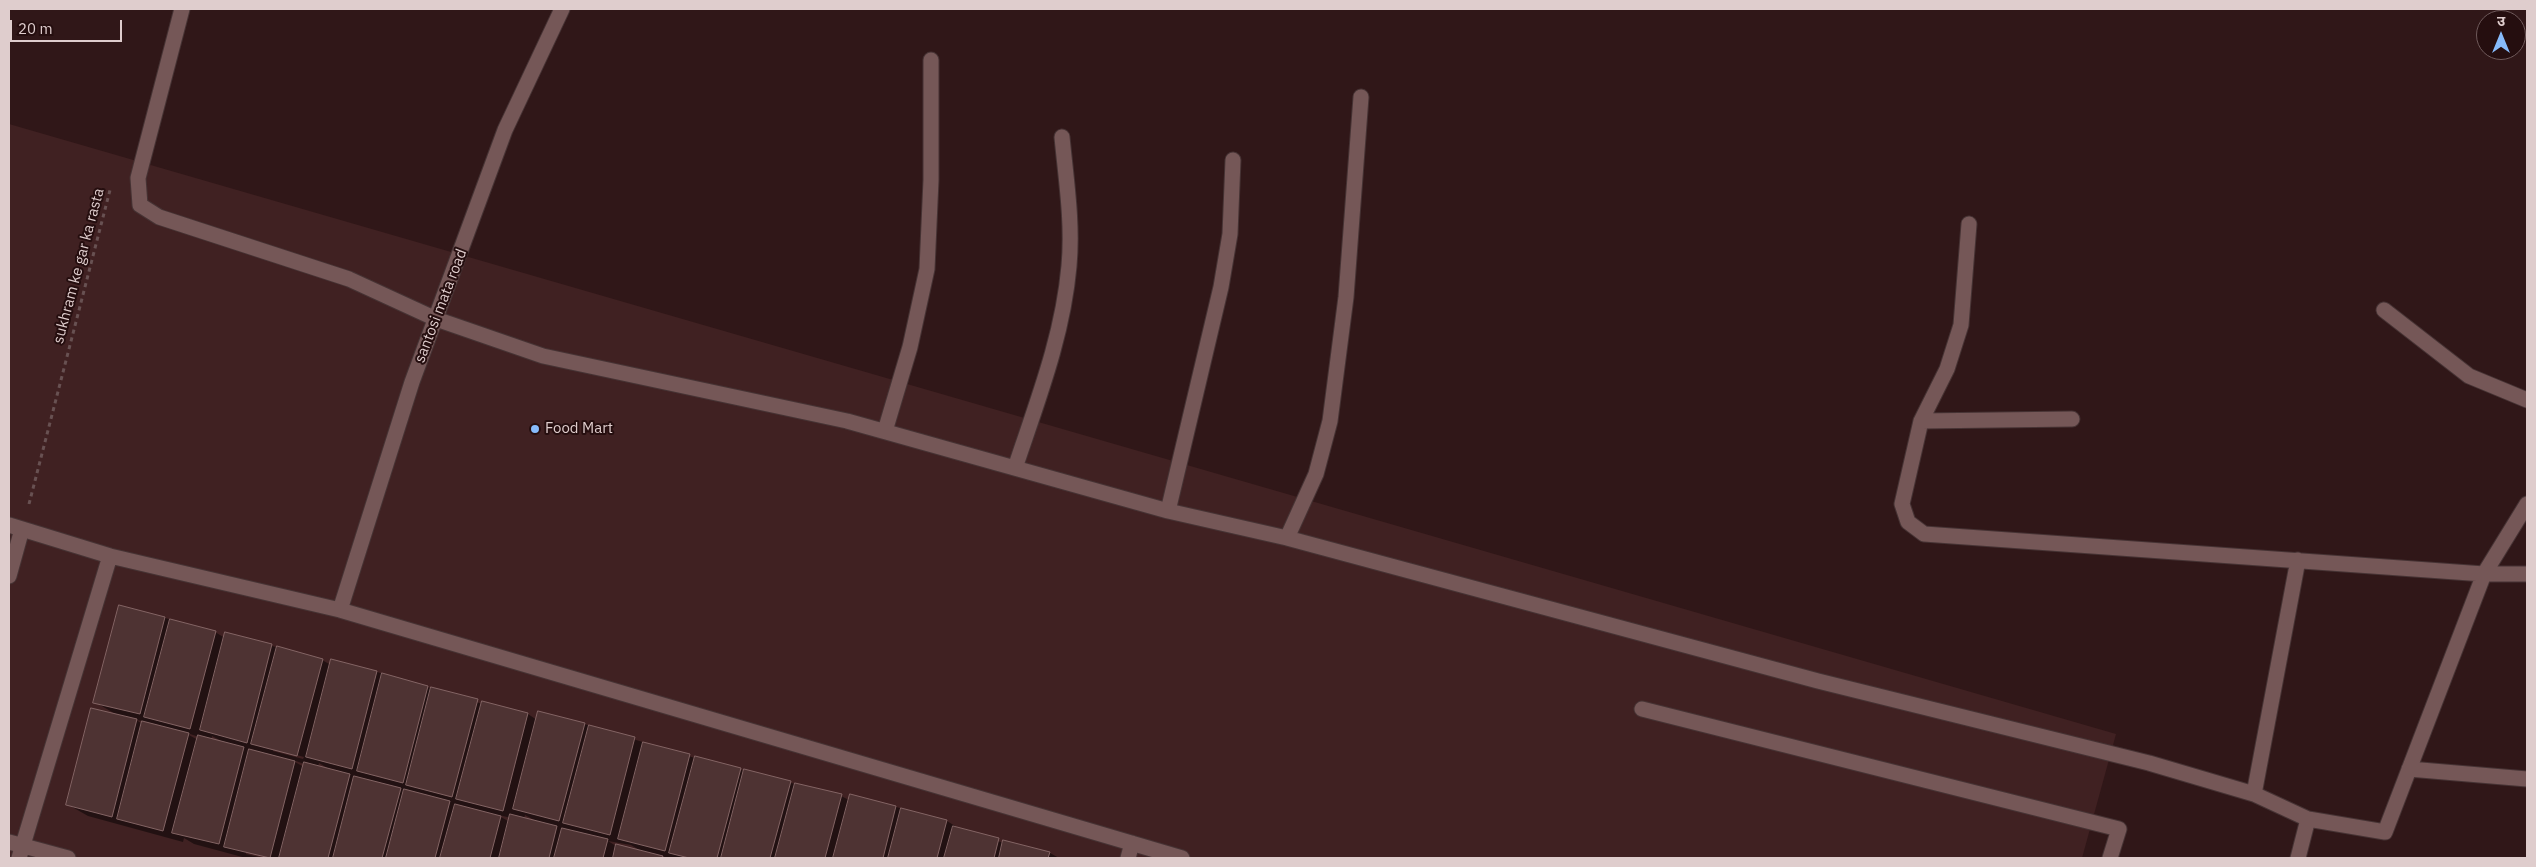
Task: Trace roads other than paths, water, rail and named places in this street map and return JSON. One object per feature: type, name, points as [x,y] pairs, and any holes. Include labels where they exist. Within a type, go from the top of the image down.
[{"type":"street","points":[[182,9],[138,178],[140,205],[159,217],[349,279],[436,319],[543,356],[847,420],[1168,510],[1287,538],[1818,681],[2149,763],[2254,794],[2308,819],[2385,832],[2484,574],[2527,504]]},
{"type":"street","name":"santosi mata road","points":[[340,610],[412,382],[505,130],[562,9]]},
{"type":"street","points":[[884,431],[910,347],[927,269],[931,180],[931,60]]},
{"type":"street","points":[[1287,538],[1316,474],[1330,420],[1346,297],[1361,97]]},
{"type":"street","points":[[1015,468],[1053,352],[1064,307],[1069,266],[1070,231],[1062,137]]},
{"type":"street","points":[[1168,510],[1222,287],[1230,234],[1233,160]]},
{"type":"street","points":[[1969,224],[1961,326],[1947,369],[1921,421],[1902,504],[1908,522],[1924,534],[2484,574],[2527,574]]},
{"type":"street","points":[[2384,310],[2469,376],[2527,400]]},
{"type":"street","points":[[1921,421],[2072,419]]},
{"type":"street","points":[[9,576],[16,527],[110,556],[340,610],[1182,858]]},
{"type":"street","points":[[68,858],[17,848],[110,556]]},
{"type":"street","points":[[2254,794],[2298,560]]},
{"type":"street","points":[[1642,709],[2119,829],[2110,858]]},
{"type":"street","points":[[2409,769],[2527,779]]},
{"type":"street","points":[[2298,858],[2308,819]]},
{"type":"street","points":[[1128,858],[1132,842]]},
{"type":"place","name":"Food Mart","points":[[535,429]]}]
